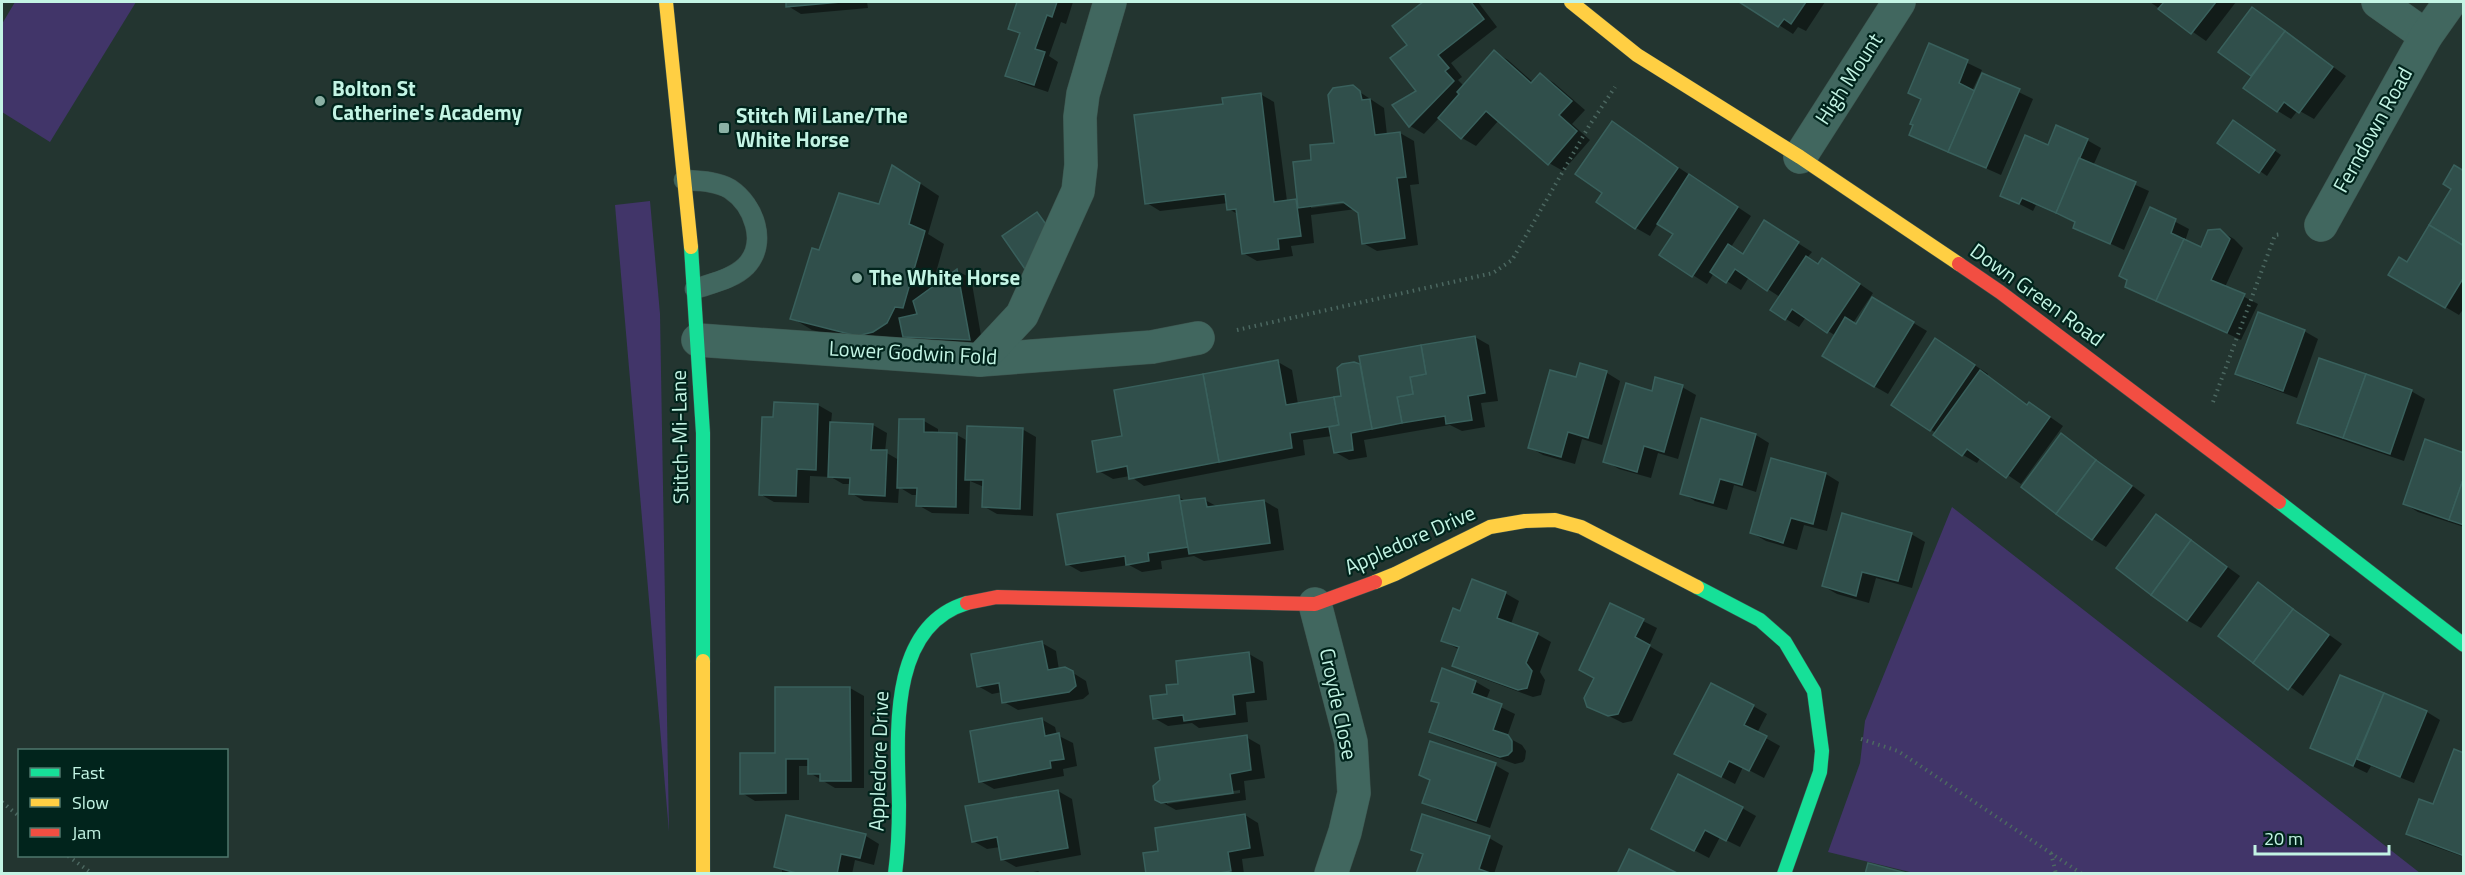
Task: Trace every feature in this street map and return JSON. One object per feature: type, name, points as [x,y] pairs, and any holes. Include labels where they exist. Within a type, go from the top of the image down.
[{"type":"street","name":"Stitch-Mi-Lane","points":[[666,2],[695,289],[703,433],[703,873]]},
{"type":"street","points":[[980,360],[1022,315],[1078,191],[1081,165],[1080,117],[1083,94],[1110,2]]},
{"type":"street","name":"Down Green Road","points":[[1571,2],[1637,55],[1800,157],[2000,292],[2199,440],[2463,645]]},
{"type":"street","name":"High Mount","points":[[1800,157],[1899,2]]},
{"type":"street","points":[[2378,2],[2426,36]]},
{"type":"street","name":"Ferndown Road","points":[[2321,225],[2426,36],[2450,2]]},
{"type":"street","name":"Lower Godwin Fold","points":[[698,340],[980,360],[1152,347],[1198,338]]},
{"type":"street","name":"Appledore Drive","points":[[895,873],[902,684],[921,636],[942,614],[969,602],[997,597],[1315,604],[1395,574],[1490,527],[1525,521],[1555,520],[1581,527],[1760,620],[1785,642],[1814,691],[1822,751],[1820,772],[1784,873]]},
{"type":"street","name":"Croyde Close","points":[[1315,604],[1351,742],[1354,793],[1345,832],[1331,873]]},
{"type":"lane","points":[[684,180],[707,182],[728,188],[745,201],[754,219],[757,238],[754,255],[745,267],[732,276],[695,289]]},
{"type":"path","points":[[1198,338],[1493,273],[1512,260],[1588,126],[1637,55]]},
{"type":"path","points":[[2199,440],[2275,236],[2321,225]]},
{"type":"path","points":[[1820,727],[1898,751],[2082,873]]},
{"type":"path","points":[[2,802],[18,815]]},
{"type":"path","points":[[2051,852],[2056,873]]},
{"type":"path","points":[[71,857],[93,873]]},
{"type":"shaded area","points":[[15,2],[136,2],[50,142],[2,112],[2,24]]},
{"type":"shaded area","points":[[650,201],[660,314],[669,832],[615,205]]},
{"type":"shaded area","points":[[1952,507],[2420,873],[1918,874],[1828,852],[1860,763],[1865,721]]},
{"type":"building","points":[[786,2],[841,2],[786,7]]},
{"type":"building","points":[[1017,2],[1057,2],[1052,17],[1047,15],[1035,49],[1045,52],[1034,85],[1005,76],[1020,33],[1008,29]]},
{"type":"building","points":[[1423,2],[1471,2],[1484,19],[1438,55],[1449,68],[1445,71],[1454,81],[1409,127],[1392,105],[1416,91],[1390,58],[1407,45],[1392,26]]},
{"type":"building","points":[[1739,2],[1806,2],[1791,24],[1784,19],[1778,27]]},
{"type":"building","points":[[2164,2],[2216,2],[2191,34],[2158,9]]},
{"type":"building","points":[[2252,7],[2285,31],[2251,76],[2218,52]]},
{"type":"building","points":[[2285,31],[2333,67],[2299,113],[2284,102],[2277,112],[2243,88]]},
{"type":"building","points":[[1929,43],[1968,60],[1959,83],[1975,91],[1948,152],[1909,135],[1913,125],[1910,124],[1921,99],[1908,93]]},
{"type":"building","points":[[1494,50],[1531,83],[1540,73],[1572,101],[1559,115],[1577,131],[1548,165],[1486,111],[1461,139],[1438,118],[1459,94],[1457,92]]},
{"type":"building","points":[[1982,73],[2020,89],[1986,168],[1948,152]]},
{"type":"building","points":[[1353,85],[1360,91],[1362,100],[1370,99],[1375,135],[1400,132],[1406,177],[1397,178],[1405,238],[1362,244],[1358,213],[1343,202],[1298,208],[1293,162],[1311,160],[1310,145],[1334,143],[1328,95],[1333,88]]},
{"type":"building","points":[[1261,93],[1274,202],[1296,199],[1301,236],[1278,239],[1279,249],[1242,254],[1236,209],[1227,210],[1225,194],[1145,204],[1134,115],[1223,104],[1222,98]]},
{"type":"building","points":[[2233,120],[2275,150],[2259,173],[2217,143]]},
{"type":"building","points":[[1612,121],[1678,168],[1635,229],[1596,202],[1602,193],[1575,174]]},
{"type":"building","points":[[2056,125],[2088,139],[2056,213],[2022,198],[2019,204],[2000,196],[2025,135],[2048,145]]},
{"type":"building","points":[[2079,158],[2136,182],[2110,244],[2073,228],[2075,222],[2056,213]]},
{"type":"building","name":"The White Horse","points":[[892,165],[920,183],[909,224],[925,231],[903,308],[895,307],[887,323],[873,332],[857,336],[790,319],[812,248],[819,250],[839,193],[879,204]]},
{"type":"building","points":[[2454,165],[2464,171],[2464,246],[2429,225],[2451,189],[2443,184]]},
{"type":"building","points":[[1689,174],[1738,207],[1692,277],[1659,255],[1673,234],[1657,224]]},
{"type":"building","points":[[2150,207],[2176,219],[2171,233],[2184,239],[2156,301],[2125,287],[2127,280],[2119,276]]},
{"type":"building","points":[[1037,212],[1048,227],[1027,272],[1002,236]]},
{"type":"building","points":[[1764,220],[1799,242],[1767,291],[1735,269],[1726,283],[1710,272],[1728,244],[1743,254]]},
{"type":"building","points":[[2429,225],[2464,246],[2464,277],[2445,308],[2388,275],[2399,257],[2407,262]]},
{"type":"building","points":[[2220,229],[2230,239],[2211,280],[2245,294],[2227,333],[2156,301],[2184,239],[2201,247],[2208,230]]},
{"type":"building","points":[[1806,256],[1818,264],[1822,258],[1860,284],[1827,333],[1792,309],[1785,320],[1770,310]]},
{"type":"building","points":[[957,269],[970,340],[903,337],[899,318],[917,314],[913,301]]},
{"type":"building","points":[[1872,297],[1914,322],[1874,387],[1822,356],[1845,317],[1856,324]]},
{"type":"building","points":[[2258,312],[2305,330],[2283,391],[2235,374]]},
{"type":"building","points":[[1475,336],[1485,393],[1468,396],[1472,420],[1446,424],[1445,416],[1402,423],[1397,397],[1413,394],[1410,377],[1426,374],[1421,345]]},
{"type":"building","points":[[1935,338],[1975,365],[1930,431],[1891,405]]},
{"type":"building","points":[[1421,345],[1426,374],[1410,377],[1413,394],[1397,397],[1402,423],[1372,429],[1359,356]]},
{"type":"building","points":[[2319,358],[2366,374],[2343,438],[2297,423]]},
{"type":"building","points":[[1278,360],[1286,405],[1334,397],[1339,425],[1290,433],[1292,448],[1219,462],[1203,374]]},
{"type":"building","points":[[1354,362],[1360,364],[1372,429],[1351,433],[1353,450],[1334,453],[1329,427],[1339,425],[1334,397],[1341,396],[1337,368],[1342,364]]},
{"type":"building","points":[[1580,363],[1607,371],[1588,438],[1568,432],[1561,457],[1528,448],[1550,370],[1576,377]]},
{"type":"building","points":[[1980,370],[2027,405],[2029,402],[2050,417],[2006,478],[1967,449],[1962,456],[1933,435]]},
{"type":"building","points":[[1203,374],[1219,462],[1129,479],[1127,466],[1097,472],[1092,441],[1122,436],[1114,390]]},
{"type":"building","points":[[2366,374],[2412,390],[2390,454],[2343,438]]},
{"type":"building","points":[[1655,377],[1683,385],[1664,452],[1644,446],[1637,472],[1603,462],[1626,383],[1652,391]]},
{"type":"building","points":[[774,402],[818,404],[816,470],[797,469],[796,496],[759,495],[762,417],[773,417]]},
{"type":"building","points":[[1701,418],[1756,434],[1742,485],[1720,479],[1713,503],[1680,494]]},
{"type":"building","points":[[899,419],[924,419],[924,432],[957,433],[956,507],[916,506],[917,488],[897,488]]},
{"type":"building","points":[[830,422],[873,424],[871,450],[887,450],[885,496],[849,494],[850,478],[828,477]]},
{"type":"building","points":[[967,426],[1023,428],[1020,509],[982,507],[983,480],[965,480]]},
{"type":"building","points":[[2061,433],[2096,460],[2056,514],[2021,487]]},
{"type":"building","points":[[2425,439],[2464,453],[2464,477],[2449,520],[2403,504]]},
{"type":"building","points":[[1771,458],[1826,473],[1813,524],[1791,518],[1783,543],[1750,533]]},
{"type":"building","points":[[2096,460],[2132,486],[2092,540],[2056,514]]},
{"type":"building","points":[[2464,477],[2464,525],[2449,520]]},
{"type":"building","points":[[1179,495],[1188,547],[1148,553],[1149,561],[1126,565],[1125,556],[1066,565],[1057,514]]},
{"type":"building","points":[[1205,498],[1207,507],[1264,500],[1270,543],[1189,554],[1180,501]]},
{"type":"building","points":[[1842,513],[1912,533],[1898,581],[1862,572],[1856,596],[1822,586]]},
{"type":"building","points":[[2156,514],[2191,540],[2151,595],[2116,568]]},
{"type":"building","points":[[2191,540],[2227,567],[2187,621],[2151,595]]},
{"type":"building","points":[[1472,579],[1506,592],[1497,618],[1538,633],[1526,663],[1532,671],[1527,688],[1518,690],[1452,666],[1459,647],[1441,641],[1453,608],[1460,611]]},
{"type":"building","points":[[2258,582],[2293,609],[2253,663],[2218,636]]},
{"type":"building","points":[[1610,603],[1644,619],[1635,637],[1650,645],[1618,714],[1608,716],[1587,707],[1584,698],[1594,678],[1579,670]]},
{"type":"building","points":[[2293,609],[2329,635],[2288,690],[2253,663]]},
{"type":"building","points":[[1042,641],[1048,670],[1065,667],[1073,671],[1076,686],[1069,692],[1002,703],[999,683],[977,687],[971,654]]},
{"type":"building","points":[[1249,652],[1254,692],[1233,695],[1235,714],[1184,721],[1183,715],[1153,719],[1150,696],[1167,694],[1166,685],[1178,684],[1176,661]]},
{"type":"building","points":[[1442,668],[1476,681],[1472,693],[1502,704],[1493,730],[1508,735],[1512,741],[1512,751],[1508,755],[1500,757],[1429,732],[1439,703],[1431,701]]},
{"type":"building","points":[[2340,675],[2384,693],[2353,766],[2310,748]]},
{"type":"building","points":[[1711,683],[1754,705],[1744,725],[1767,736],[1749,771],[1729,761],[1721,777],[1674,754]]},
{"type":"building","points":[[775,687],[850,687],[851,781],[820,781],[820,774],[808,774],[808,759],[786,759],[786,793],[740,794],[740,753],[775,753]]},
{"type":"building","points":[[2384,693],[2427,711],[2400,777],[2357,759]]},
{"type":"building","points":[[1042,718],[1045,736],[1059,733],[1064,759],[1050,761],[1051,768],[979,782],[970,731]]},
{"type":"building","points":[[1247,735],[1251,770],[1230,774],[1233,793],[1161,803],[1155,800],[1153,786],[1160,780],[1155,748]]},
{"type":"building","points":[[1430,741],[1496,763],[1476,821],[1422,803],[1430,780],[1419,775]]},
{"type":"building","points":[[2454,749],[2464,753],[2464,856],[2406,834],[2419,799],[2433,804]]},
{"type":"building","points":[[1678,774],[1743,807],[1726,841],[1705,830],[1694,851],[1651,829]]},
{"type":"building","points":[[1058,790],[1068,848],[1001,860],[997,837],[972,842],[965,806]]},
{"type":"building","points":[[1245,814],[1250,848],[1228,852],[1231,871],[1213,874],[1146,874],[1143,853],[1158,851],[1155,828]]},
{"type":"building","points":[[1422,814],[1490,836],[1479,869],[1493,874],[1416,874],[1423,854],[1411,850]]},
{"type":"building","points":[[786,815],[866,834],[860,858],[841,854],[837,874],[800,874],[774,867]]},
{"type":"building","points":[[1629,849],[1679,874],[1617,874]]},
{"type":"building","points":[[1868,863],[1910,874],[1865,874]]},
{"type":"traffic: fast","points":[[691,247],[703,433],[703,661]]},
{"type":"traffic: fast","points":[[2279,502],[2464,645]]},
{"type":"traffic: fast","points":[[1697,587],[1760,620],[1785,642],[1814,691],[1822,751],[1820,772],[1784,874]]},
{"type":"traffic: fast","points":[[895,874],[899,822],[898,749],[902,689],[910,660],[922,636],[941,616],[967,603]]},
{"type":"traffic: slow","points":[[666,2],[691,247]]},
{"type":"traffic: slow","points":[[1571,2],[1637,55],[1800,157],[1959,264]]},
{"type":"traffic: slow","points":[[1375,582],[1490,527],[1525,521],[1555,520],[1581,527],[1697,587]]},
{"type":"traffic: slow","points":[[703,661],[703,874]]},
{"type":"traffic: jam","points":[[1959,264],[2000,292],[2279,502]]},
{"type":"traffic: jam","points":[[967,603],[997,597],[1315,604],[1375,582]]},
{"type":"place","name":"Bolton St Catherine's Academy","points":[[320,101]]},
{"type":"place","name":"Stitch Mi Lane/The White Horse","points":[[724,128]]},
{"type":"place","name":"The White Horse","points":[[857,278]]}]
